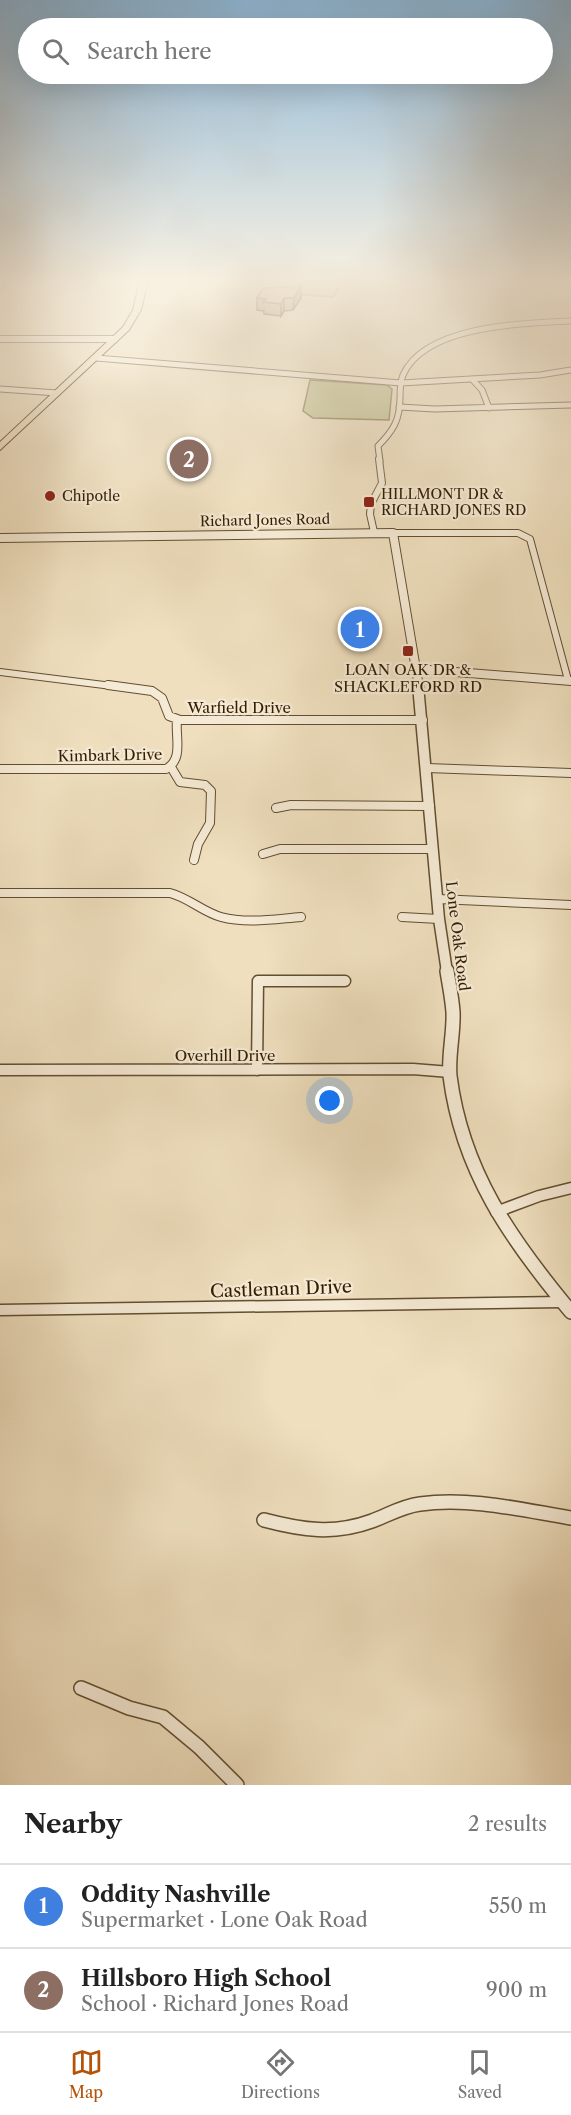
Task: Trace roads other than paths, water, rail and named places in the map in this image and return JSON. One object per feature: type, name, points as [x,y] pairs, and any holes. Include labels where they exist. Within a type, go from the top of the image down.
[{"type":"main road","points":[[0,447],[90,363]]},
{"type":"street","points":[[161,363],[401,383],[540,375],[571,370]]},
{"type":"street","points":[[374,532],[370,514],[371,504],[382,483],[378,446],[397,424],[402,376],[409,363]]},
{"type":"street","points":[[472,379],[482,390],[489,408]]},
{"type":"street","points":[[0,389],[57,393]]},
{"type":"street","points":[[399,407],[489,408],[571,405]]},
{"type":"street","name":"Richard Jones Road","points":[[0,538],[374,532],[518,533],[530,538],[569,680]]},
{"type":"street","name":"Lone Oak Road","points":[[393,533],[417,669],[423,720],[439,919],[453,1011],[450,1072],[453,1098],[473,1167],[496,1212],[536,1270],[571,1312]]},
{"type":"street","points":[[417,669],[569,680]]},
{"type":"street","name":"Warfield Drive","points":[[0,672],[152,691],[162,698],[169,716],[177,720],[423,720]]},
{"type":"street","name":"Kimbark Drive","points":[[0,770],[161,770],[171,767],[178,757],[175,734],[177,720]]},
{"type":"street","points":[[171,767],[180,782],[205,785],[211,791],[210,823],[198,844],[194,860]]},
{"type":"street","points":[[427,768],[571,773]]},
{"type":"street","points":[[276,808],[291,805],[430,806]]},
{"type":"street","points":[[263,854],[280,849],[433,849]]},
{"type":"street","points":[[0,893],[141,893],[186,896],[209,912],[223,918],[240,920],[301,917]]},
{"type":"street","points":[[438,899],[571,905]]},
{"type":"street","points":[[402,917],[439,919]]},
{"type":"street","points":[[257,1070],[258,981],[345,981]]},
{"type":"street","name":"Overhill Drive","points":[[0,1070],[413,1069],[450,1072]]},
{"type":"street","points":[[496,1212],[550,1192],[571,1188]]},
{"type":"street","name":"Castleman Drive","points":[[0,1310],[139,1310],[417,1302],[562,1302]]},
{"type":"street","points":[[264,1520],[308,1532],[329,1532],[347,1530],[399,1509],[436,1502],[504,1508],[571,1518]]},
{"type":"street","points":[[81,1688],[129,1708],[163,1717],[199,1747],[237,1785]]},
{"type":"place","name":"Hillsboro High School","points":[[189,459]]},
{"type":"place","name":"Chipotle","points":[[50,496]]},
{"type":"place","name":"HILLMONT DR & RICHARD JONES RD","points":[[369,502]]},
{"type":"place","name":"Oddity Nashville","points":[[360,629]]},
{"type":"place","name":"LOAN OAK DR & SHACKLEFORD RD","points":[[408,651]]}]
